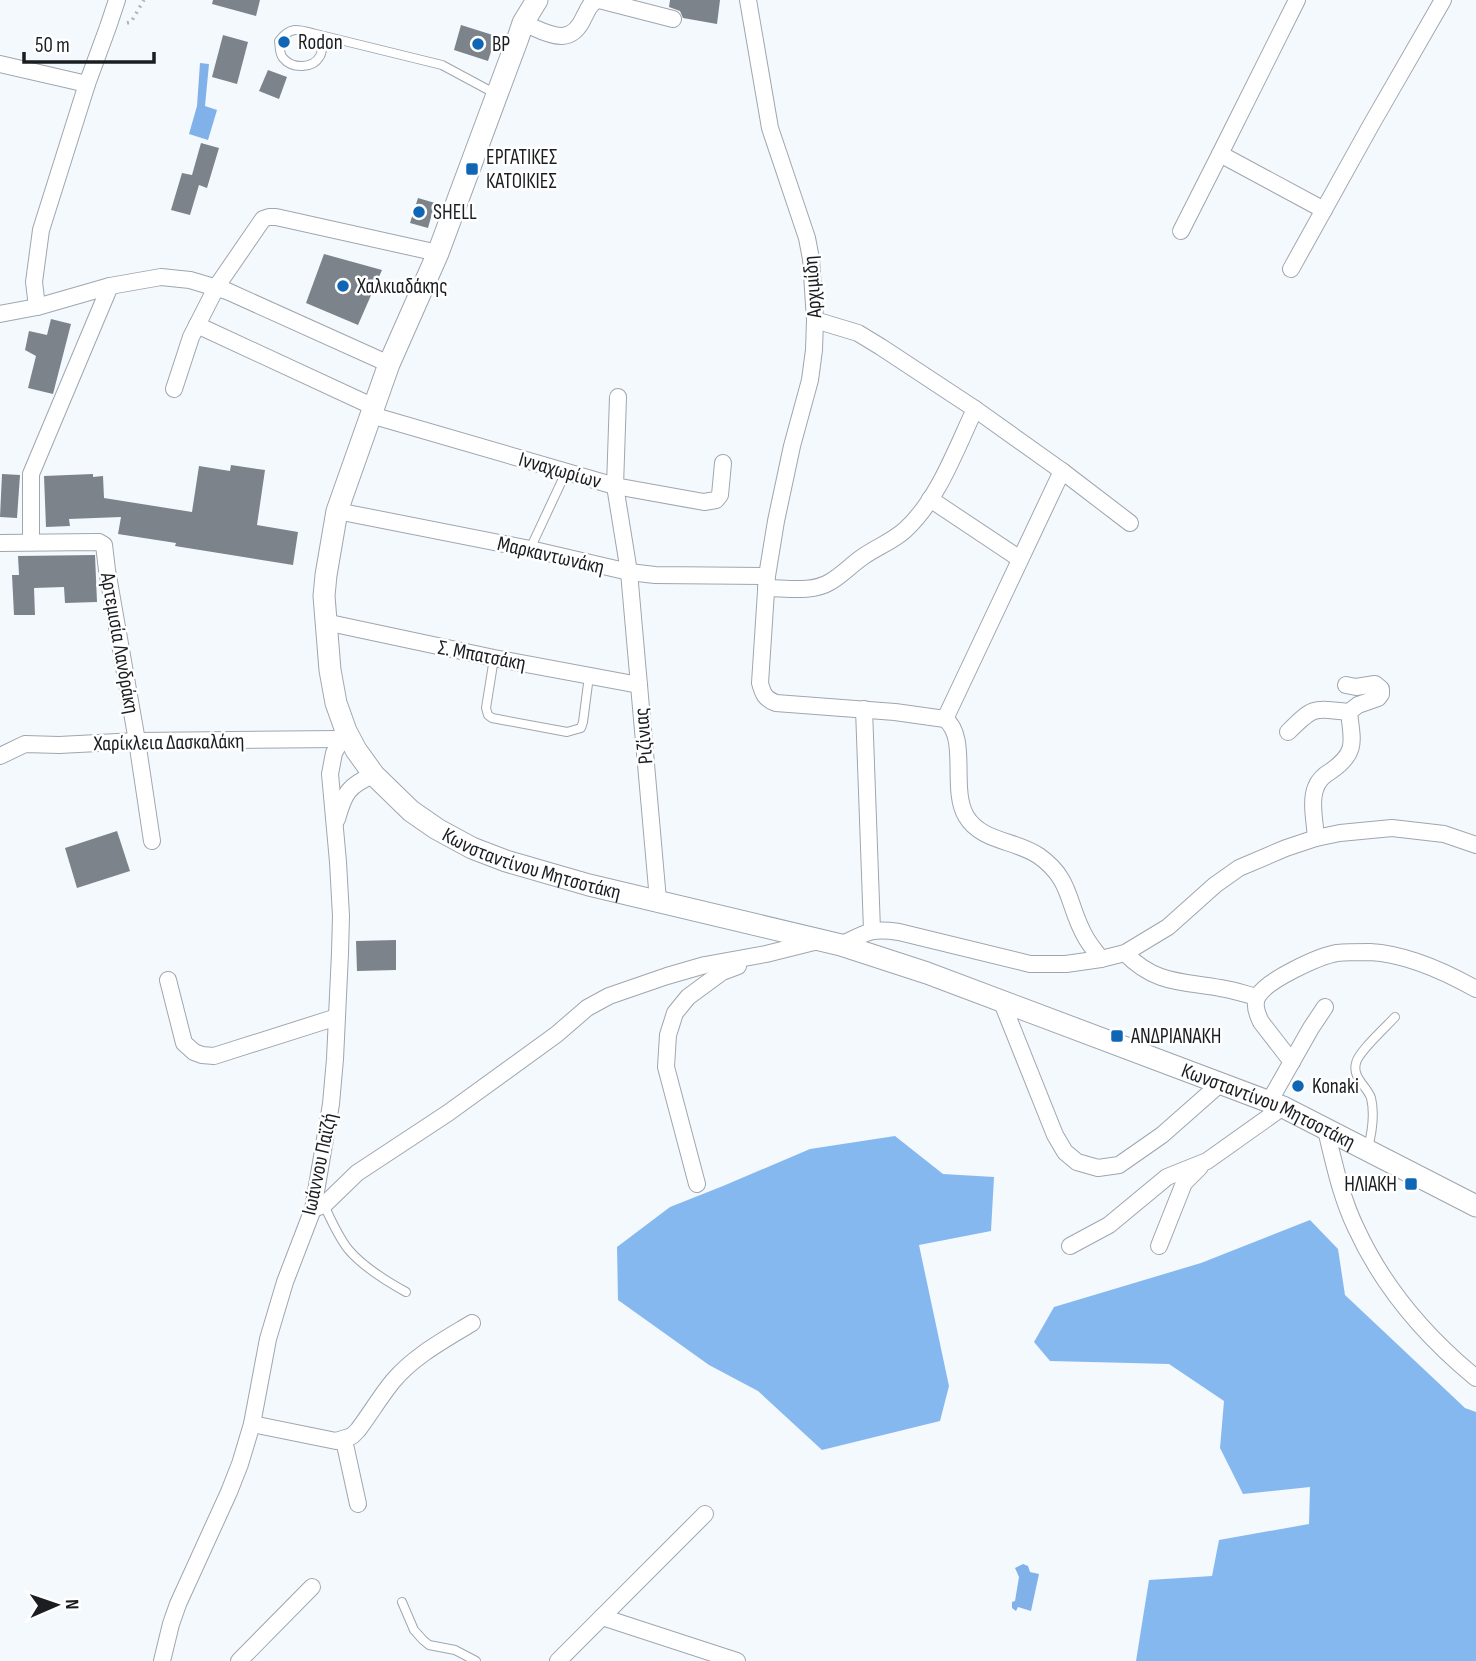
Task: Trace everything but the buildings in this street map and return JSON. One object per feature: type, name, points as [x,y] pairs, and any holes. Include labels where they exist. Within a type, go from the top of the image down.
[{"type":"main road","name":"Κωνσταντίνου Μητσοτάκη","points":[[537,0],[523,23],[438,253],[389,364],[337,511],[326,575],[325,622],[330,670],[344,735],[374,775],[411,811],[472,848],[565,878],[841,945],[1001,1000],[1276,1104],[1476,1206]]},
{"type":"street","points":[[37,307],[34,282],[41,230],[86,83],[117,0]]},
{"type":"street","points":[[523,23],[555,35],[570,36],[579,28],[592,3],[598,0],[673,19]]},
{"type":"street","name":"Αρχιμίδη","points":[[748,0],[770,128],[807,238],[815,320],[810,380],[792,446],[766,582],[760,683],[763,696],[776,703],[864,709]]},
{"type":"street","points":[[1181,231],[1297,0]]},
{"type":"street","points":[[1291,269],[1443,0]]},
{"type":"street","points":[[0,64],[86,83]]},
{"type":"street","points":[[1220,154],[1324,210]]},
{"type":"street","points":[[174,389],[191,337],[217,286],[263,219],[269,217],[438,253]]},
{"type":"street","points":[[0,314],[37,307],[110,286],[161,277],[190,280],[217,286],[389,364]]},
{"type":"street","points":[[0,543],[32,542],[31,474],[110,286]]},
{"type":"street","points":[[815,320],[858,333],[975,409],[1130,523]]},
{"type":"street","name":"Ινναχωρίων","points":[[197,325],[372,411],[615,486],[704,502],[716,500],[720,495],[723,463]]},
{"type":"street","name":"Ριζίνιας","points":[[618,397],[615,486],[629,572],[658,900]]},
{"type":"street","name":"Μαρκαντωνάκη","points":[[337,511],[530,549],[629,572],[766,582],[810,589],[827,584],[858,560],[904,531],[921,514],[975,409]]},
{"type":"street","points":[[945,719],[1062,471]]},
{"type":"street","points":[[930,499],[1020,559]]},
{"type":"street","name":"Αρτεμισία Λανδράκη","points":[[32,542],[99,542],[104,545],[152,841]]},
{"type":"street","name":"Σ. Μπατσάκη","points":[[325,622],[639,685]]},
{"type":"street","points":[[1288,732],[1311,711],[1317,709],[1349,712],[1381,694],[1381,689],[1375,684],[1356,687],[1346,685]]},
{"type":"street","points":[[872,930],[864,709],[945,719],[951,724],[955,730],[958,752],[962,809],[968,819],[982,833],[1025,848],[1048,863],[1066,887],[1085,937],[1101,959]]},
{"type":"street","points":[[1316,838],[1316,785],[1321,777],[1341,764],[1349,753],[1353,741],[1349,712]]},
{"type":"street","name":"Χαρίκλεια Δασκαλάκη","points":[[0,756],[25,744],[344,735]]},
{"type":"street","name":"Ιωάννου Παϊζή","points":[[162,1661],[170,1624],[240,1464],[252,1424],[268,1339],[285,1282],[318,1207],[331,1104],[341,916],[329,781],[331,764],[344,735]]},
{"type":"street","points":[[335,825],[342,800],[350,789],[374,775]]},
{"type":"street","points":[[329,781],[350,789]]},
{"type":"street","points":[[841,945],[872,930],[899,932],[1030,964],[1066,964],[1101,959],[1125,953],[1168,927],[1215,885],[1239,869],[1316,838],[1392,828],[1444,834],[1476,845]]},
{"type":"street","points":[[318,1207],[357,1173],[448,1113],[557,1034],[587,1008],[609,996],[693,969],[820,940]]},
{"type":"street","points":[[1292,1062],[1257,1015],[1255,1005],[1257,997],[1269,985],[1315,960],[1337,953],[1369,952],[1391,955],[1442,971],[1476,989]]},
{"type":"street","points":[[1125,953],[1137,965],[1156,976],[1257,997]]},
{"type":"street","points":[[698,1184],[666,1067],[667,1035],[675,1013],[688,997],[722,972],[766,954]]},
{"type":"street","points":[[168,979],[184,1043],[202,1055],[214,1056],[337,1017]]},
{"type":"street","points":[[1001,1000],[1055,1135],[1065,1152],[1077,1162],[1098,1168],[1119,1165],[1162,1135],[1221,1083]]},
{"type":"street","points":[[1158,1246],[1184,1183],[1276,1104],[1292,1062],[1325,1007]]},
{"type":"street","points":[[1326,1130],[1337,1176],[1355,1227],[1386,1283],[1429,1335],[1476,1378]]},
{"type":"street","points":[[1070,1246],[1109,1225],[1167,1177],[1207,1161]]},
{"type":"street","points":[[252,1424],[327,1440],[344,1440],[358,1430],[393,1381],[411,1363],[472,1323]]},
{"type":"street","points":[[344,1440],[358,1504]]},
{"type":"street","points":[[558,1661],[705,1514]]},
{"type":"street","points":[[239,1661],[312,1587]]},
{"type":"street","points":[[602,1617],[737,1661]]},
{"type":"lane","points":[[316,34],[323,44],[319,58],[309,66],[295,65],[284,59],[279,41],[286,32],[297,29],[442,65],[496,94]]},
{"type":"lane","points":[[530,549],[566,472]]},
{"type":"lane","points":[[494,658],[486,708],[492,718],[568,732],[581,728],[589,676]]},
{"type":"lane","points":[[1367,1151],[1373,1111],[1370,1094],[1355,1072],[1356,1061],[1395,1017]]},
{"type":"lane","points":[[318,1207],[349,1250],[406,1292]]},
{"type":"lane","points":[[402,1602],[414,1630],[429,1645],[455,1650],[476,1661]]},
{"type":"shaded area","points":[[200,63],[209,64],[205,106],[217,110],[208,140],[189,134],[197,106]]},
{"type":"shaded area","points":[[895,1136],[943,1174],[994,1177],[991,1231],[919,1245],[949,1386],[940,1421],[822,1450],[758,1391],[709,1365],[618,1300],[617,1247],[670,1207],[810,1149]]},
{"type":"shaded area","points":[[1310,1220],[1338,1249],[1345,1295],[1465,1408],[1476,1412],[1476,1661],[1136,1661],[1149,1580],[1212,1576],[1219,1540],[1309,1524],[1310,1487],[1243,1494],[1220,1448],[1224,1401],[1169,1364],[1050,1361],[1034,1342],[1054,1307],[1201,1263]]},
{"type":"shaded area","points":[[1023,1564],[1028,1566],[1030,1572],[1039,1574],[1031,1611],[1018,1607],[1016,1611],[1012,1608],[1019,1577],[1015,1568]]},
{"type":"place","name":"Rodon","points":[[284,42]]},
{"type":"place","name":"BP","points":[[478,44]]},
{"type":"place","name":"ΕΡΓΑΤΙΚΕΣ ΚΑΤΟΙΚΙΕΣ","points":[[472,169]]},
{"type":"place","name":"SHELL","points":[[419,212]]},
{"type":"place","name":"Χαλκιαδάκης","points":[[343,286]]},
{"type":"place","name":"ΑΝΔΡΙΑΝΑΚΗ","points":[[1117,1036]]},
{"type":"place","name":"Konaki","points":[[1298,1086]]},
{"type":"place","name":"ΗΛΙΑΚΗ","points":[[1411,1184]]}]
